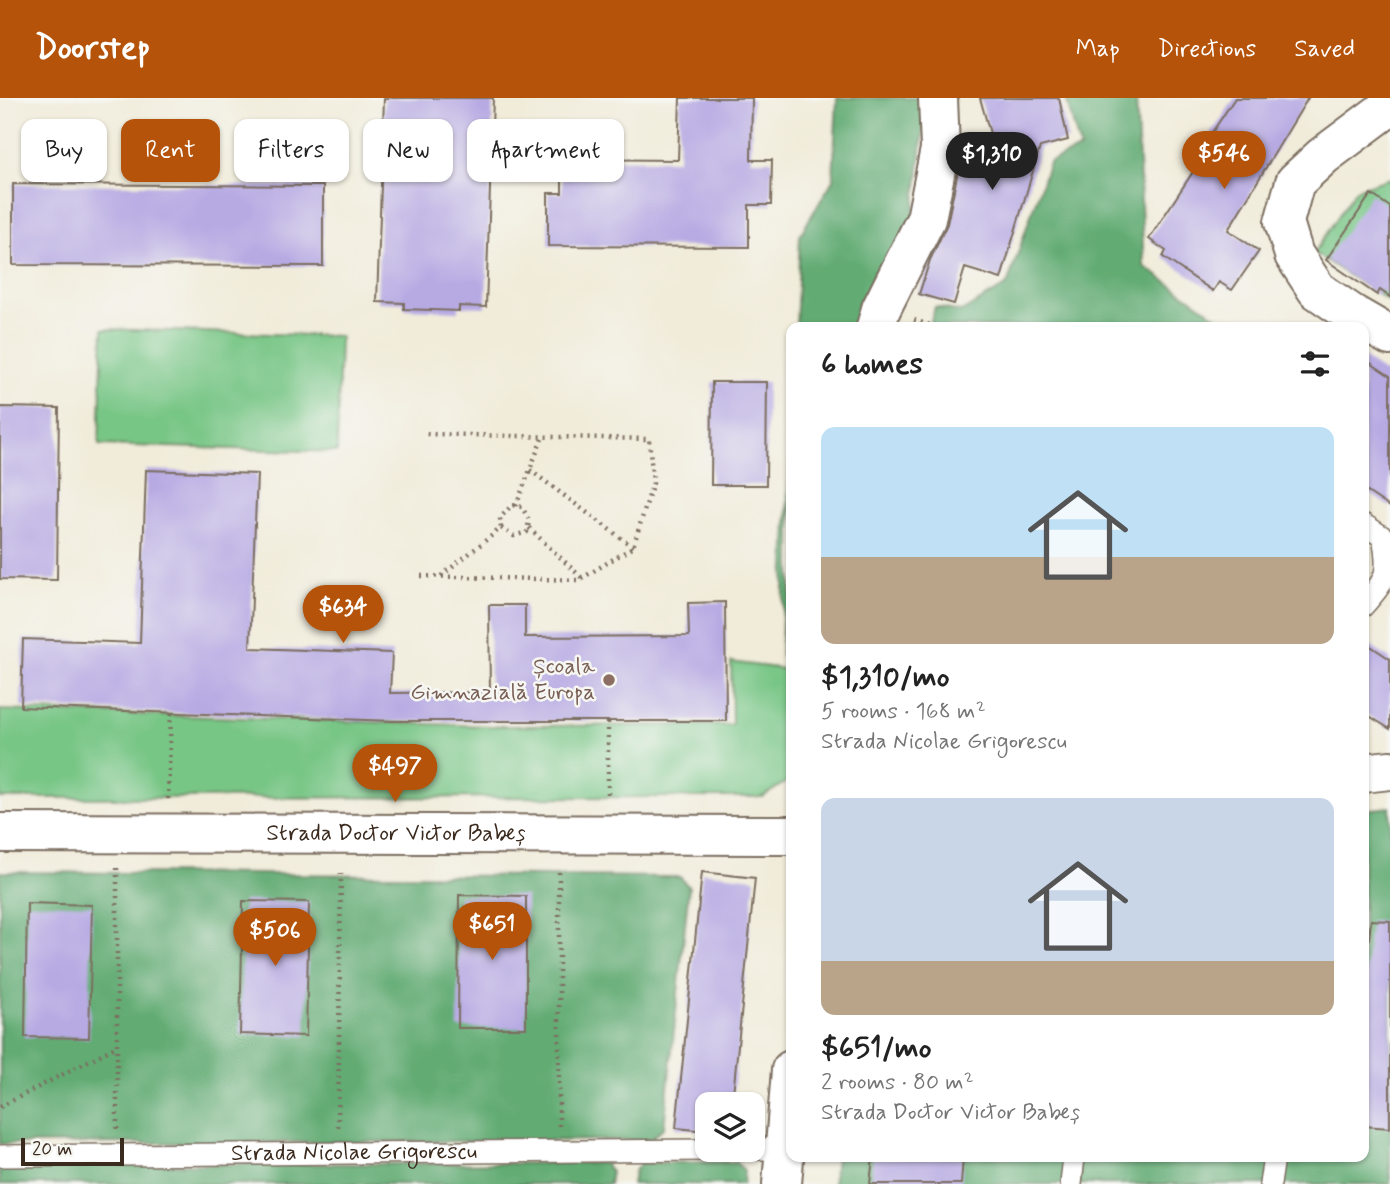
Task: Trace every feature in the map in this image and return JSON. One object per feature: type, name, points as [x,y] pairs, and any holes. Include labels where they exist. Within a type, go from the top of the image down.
[{"type":"street","points":[[891,322],[881,309],[926,219],[940,149],[938,98]]},
{"type":"street","points":[[1366,322],[1317,290],[1294,255],[1284,222],[1295,182],[1322,156],[1390,106]]},
{"type":"street","points":[[1369,324],[1390,336]]},
{"type":"street","points":[[1369,772],[1390,770]]},
{"type":"street","name":"Strada Doctor Victor Babeș","points":[[0,833],[786,835]]},
{"type":"street","points":[[773,1161],[786,1095]]},
{"type":"lane","points":[[1369,528],[1383,537],[1389,562],[1381,586],[1369,599]]},
{"type":"lane","name":"Strada Nicolae Grigorescu","points":[[0,1156],[695,1150]]},
{"type":"lane","points":[[1070,1184],[1073,1162]]},
{"type":"lane","points":[[1270,1184],[1273,1162]]},
{"type":"path","points":[[421,576],[579,580],[633,547],[653,483],[649,439],[426,434]]},
{"type":"path","points":[[516,506],[543,436]]},
{"type":"path","points":[[530,470],[633,547]]},
{"type":"path","points":[[512,505],[522,507],[529,520],[527,532],[514,536],[501,528],[500,519],[506,510],[512,505]]},
{"type":"path","points":[[528,527],[582,578]]},
{"type":"path","points":[[440,576],[501,528]]},
{"type":"path","points":[[167,807],[170,713]]},
{"type":"path","points":[[608,722],[608,808]]},
{"type":"path","points":[[117,863],[117,1155]]},
{"type":"path","points":[[338,1153],[341,867]]},
{"type":"path","points":[[559,868],[559,1151]]},
{"type":"path","points":[[0,1107],[117,1046]]},
{"type":"green space","points":[[837,98],[927,98],[914,214],[864,322],[796,322],[800,235],[833,180]]},
{"type":"green space","points":[[1066,98],[1136,98],[1144,266],[1225,322],[930,322],[935,307],[961,312],[1007,285],[1049,162],[1080,149]]},
{"type":"green space","points":[[1390,178],[1390,302],[1314,253],[1356,189]]},
{"type":"green space","points":[[103,329],[340,336],[337,452],[99,445]]},
{"type":"green space","points":[[786,545],[786,658],[781,655]]},
{"type":"green space","points":[[731,662],[786,669],[786,782],[762,797],[0,798],[0,710],[491,726],[732,725]]},
{"type":"green space","points":[[1390,807],[1390,1184],[833,1184],[835,1162],[1369,1162],[1369,809]]},
{"type":"green space","points":[[0,872],[680,877],[689,887],[664,1127],[650,1140],[0,1144]]},
{"type":"green space","points":[[735,1162],[744,1170],[743,1184],[632,1184],[634,1172],[641,1163]]},
{"type":"green space","points":[[604,1163],[611,1171],[609,1184],[0,1184],[0,1165]]},
{"type":"building","points":[[384,98],[493,98],[492,119],[467,119],[467,182],[490,182],[486,307],[459,306],[459,311],[404,309],[404,303],[377,302],[381,182],[453,182],[453,119],[383,119]]},
{"type":"building","points":[[680,98],[752,98],[751,160],[772,160],[771,205],[749,205],[749,247],[548,246],[548,193],[562,193],[562,182],[624,182],[624,160],[678,160]]},
{"type":"building","points":[[980,98],[1059,98],[1068,140],[1040,147],[1001,279],[965,268],[954,304],[919,294],[930,260],[947,224],[967,143],[995,151]]},
{"type":"building","points":[[1235,98],[1308,98],[1228,230],[1259,251],[1232,290],[1219,282],[1213,291],[1163,257],[1166,251],[1149,239],[1202,158],[1197,155]]},
{"type":"building","points":[[13,184],[323,186],[323,266],[13,265]]},
{"type":"building","points":[[1371,194],[1390,207],[1390,297],[1380,290],[1377,295],[1326,260]]},
{"type":"building","points":[[1369,362],[1390,376],[1390,507],[1369,493]]},
{"type":"building","points":[[712,382],[767,382],[766,485],[711,485]]},
{"type":"building","points":[[0,407],[59,408],[57,580],[0,579]]},
{"type":"building","points":[[146,470],[257,474],[250,648],[392,653],[390,693],[490,692],[489,605],[525,605],[525,637],[689,636],[688,603],[725,602],[726,721],[393,721],[21,707],[23,639],[140,643]]},
{"type":"building","points":[[1369,645],[1390,659],[1390,729],[1369,716]]},
{"type":"building","points":[[702,872],[755,878],[733,1092],[695,1092],[695,1130],[676,1128]]},
{"type":"building","points":[[459,895],[526,896],[526,1028],[458,1028]]},
{"type":"building","points":[[243,901],[309,902],[306,1036],[240,1034]]},
{"type":"building","points":[[27,903],[92,905],[89,1038],[25,1037]]},
{"type":"building","points":[[1371,920],[1390,921],[1390,1128],[1369,1126]]},
{"type":"building","points":[[872,1162],[963,1162],[961,1184],[870,1184]]},
{"type":"place","name":"Școala Gimnazială Europa","points":[[609,680]]}]
